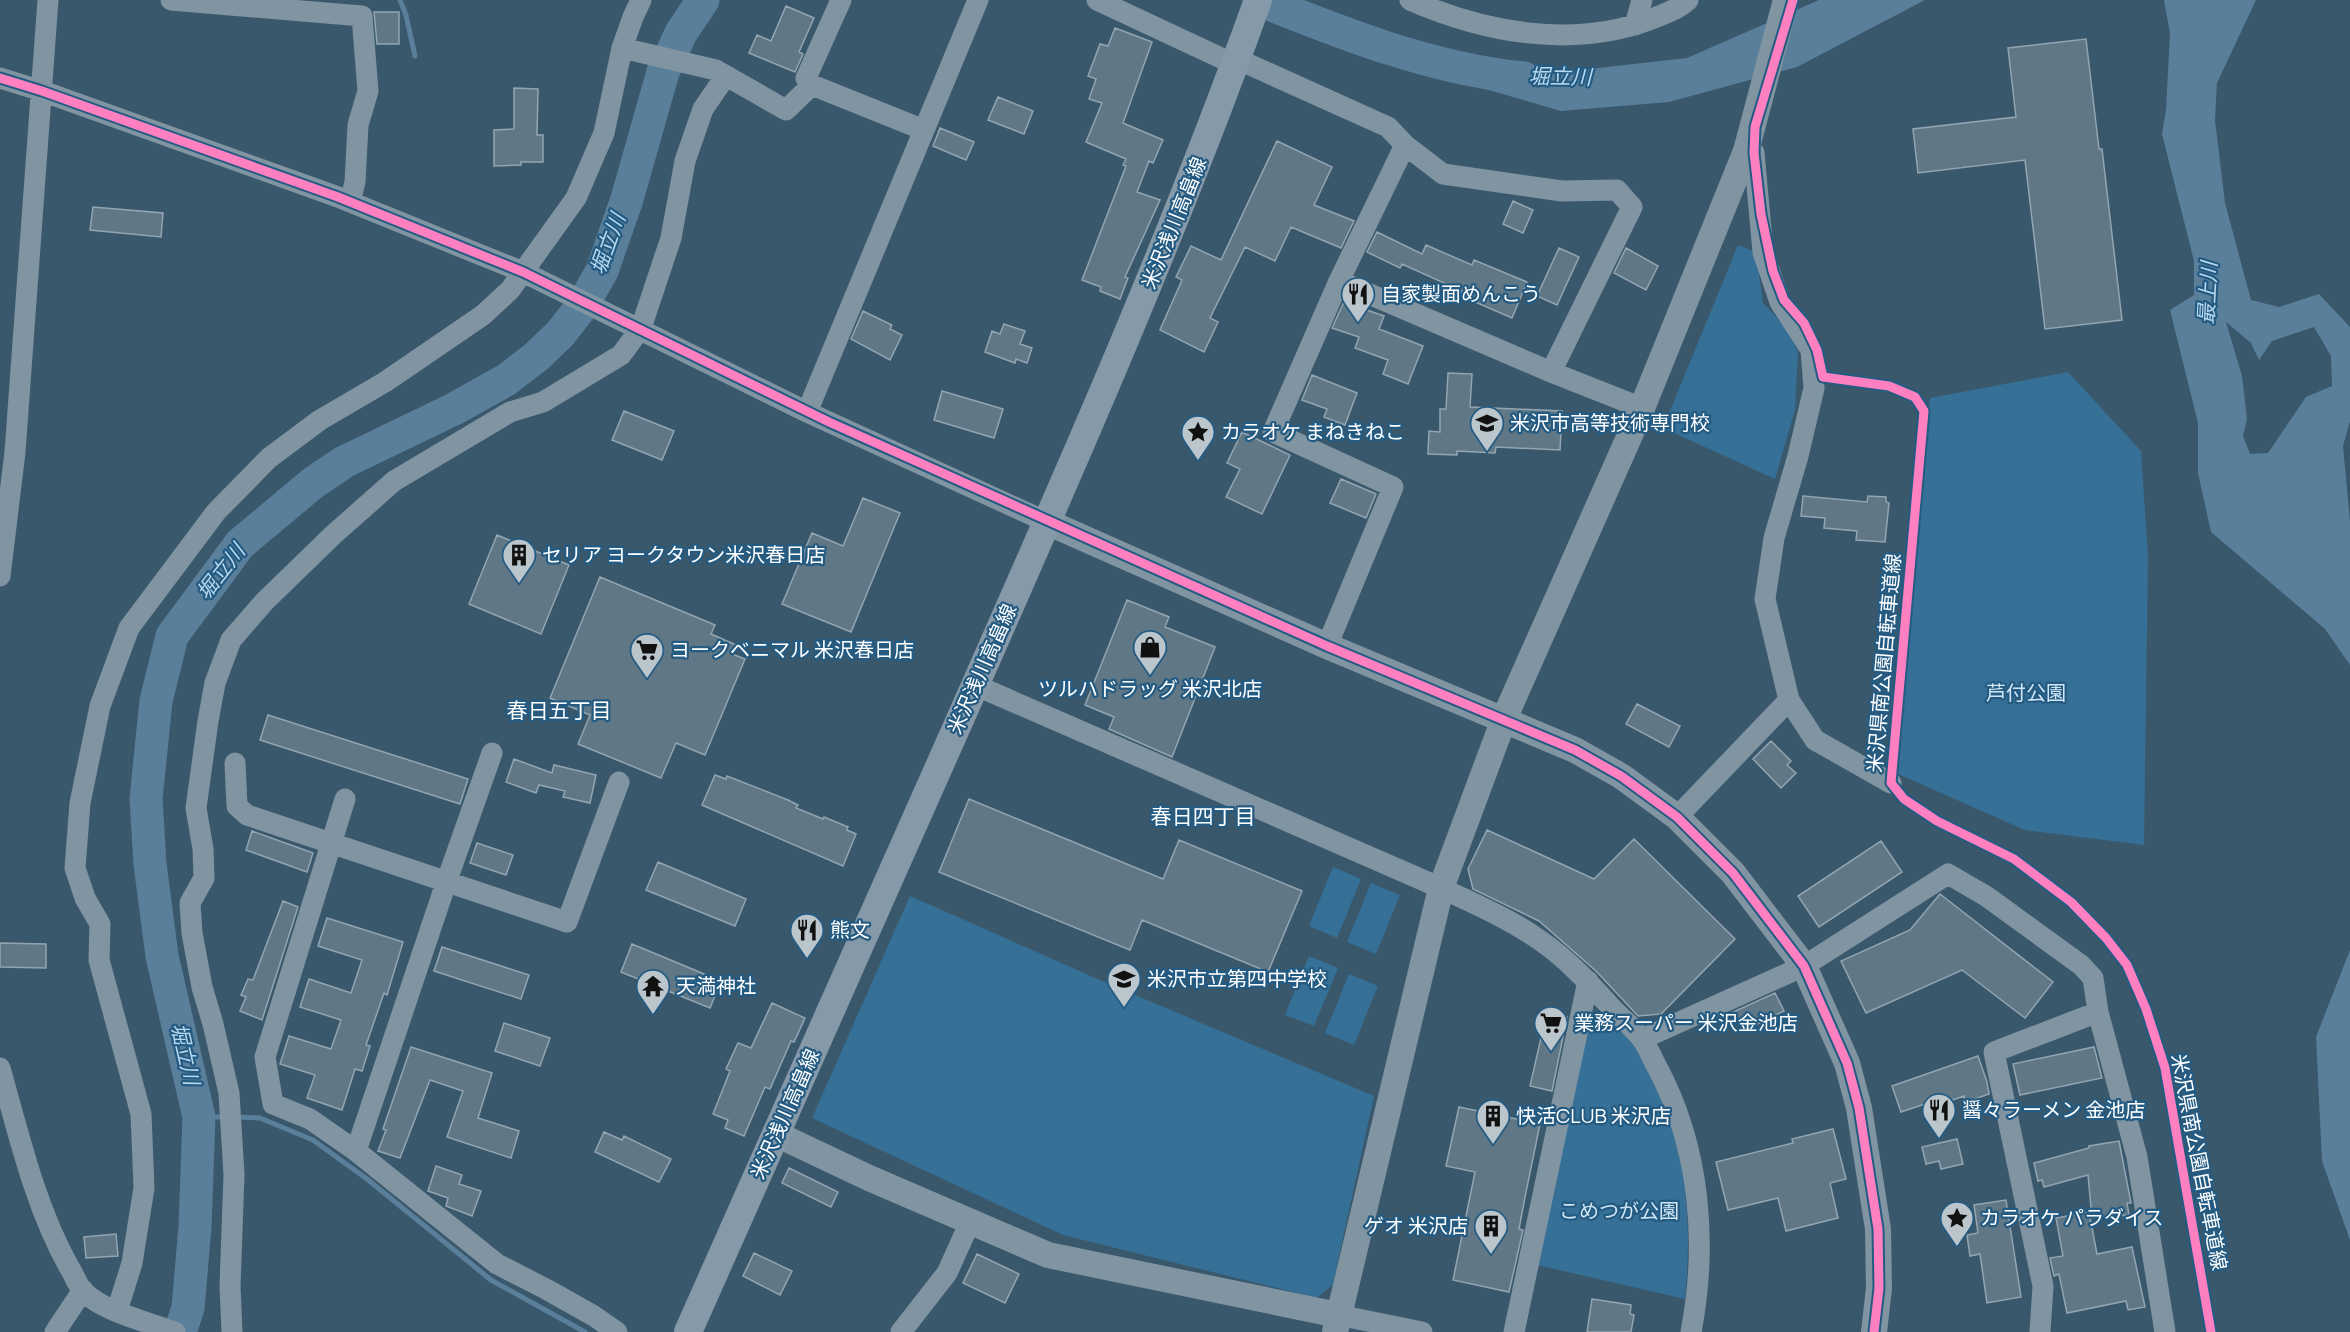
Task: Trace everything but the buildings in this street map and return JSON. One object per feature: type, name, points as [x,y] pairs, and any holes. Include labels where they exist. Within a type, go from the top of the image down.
[{"type":"main road","name":"米沢浅川高畠線","points":[[688,1332],[1047,522],[1151,279],[1237,62],[1258,0]]},
{"type":"street","points":[[0,576],[15,452],[48,0]]},
{"type":"street","points":[[171,0],[310,6],[362,16],[368,91],[358,125],[355,182],[350,202]]},
{"type":"street","points":[[123,1313],[144,1188],[141,1114],[99,960],[100,924],[85,898],[75,868],[80,802],[100,706],[129,628],[216,512],[269,459],[321,420],[386,382],[483,315],[510,290],[576,198],[604,133],[622,48],[641,0]]},
{"type":"street","points":[[841,0],[806,78],[812,85],[924,130]]},
{"type":"street","points":[[807,412],[978,0]]},
{"type":"street","points":[[1097,0],[1388,127],[1405,145],[1443,174],[1562,191],[1617,190],[1632,207],[1551,372]]},
{"type":"street","points":[[1410,0],[1473,23],[1516,32],[1566,36],[1635,25],[1680,8],[1688,0]]},
{"type":"street","points":[[1635,25],[1642,0]]},
{"type":"street","points":[[1337,1323],[1441,888],[1504,719],[1642,408],[1746,150],[1786,0]]},
{"type":"street","points":[[622,48],[720,73],[786,110],[812,85]]},
{"type":"street","points":[[232,1332],[230,1286],[234,1175],[229,1093],[202,987],[192,933],[190,903],[204,878],[203,849],[196,808],[208,720],[215,683],[231,640],[264,602],[333,535],[394,481],[510,412],[543,402],[621,355],[641,328],[671,238],[685,161],[703,109],[720,73]]},
{"type":"street","points":[[0,78],[350,202],[523,272],[641,328],[807,412],[1047,522],[1328,646],[1575,750],[1621,776],[1677,817],[1734,873],[1804,966],[1847,1063],[1860,1108],[1878,1229],[1879,1288],[1874,1332]]},
{"type":"street","points":[[1328,646],[1393,488],[1274,432],[1339,281],[1405,145]]},
{"type":"street","points":[[1746,150],[1755,153],[1763,252],[1780,302],[1811,350],[1814,388],[1798,456],[1774,538],[1765,599],[1789,700],[1815,740],[1891,783]]},
{"type":"street","points":[[1339,281],[1551,372],[1642,408]]},
{"type":"street","points":[[975,685],[1441,888],[1504,918],[1542,942],[1588,981],[1642,1039],[1669,1089],[1686,1134],[1694,1176],[1699,1254],[1696,1305],[1691,1332]]},
{"type":"street","points":[[1677,817],[1789,700]]},
{"type":"street","points":[[356,1151],[492,753]]},
{"type":"street","points":[[235,763],[237,806],[247,815],[446,883],[567,921],[619,782]]},
{"type":"street","points":[[345,800],[265,1057],[273,1104],[310,1119],[356,1151],[497,1264],[556,1294],[617,1332]]},
{"type":"street","points":[[1642,1039],[1804,966],[1948,874],[1986,896],[2081,965],[2093,978],[2098,1011],[2137,1157],[2165,1332]]},
{"type":"street","points":[[1514,1332],[1588,981]]},
{"type":"street","points":[[2040,1332],[2043,1286],[1994,1052],[2098,1011]]},
{"type":"street","points":[[0,1068],[5,1105],[56,1242],[83,1290],[102,1304],[175,1332]]},
{"type":"street","points":[[776,1134],[1048,1255],[1337,1323],[1422,1332]]},
{"type":"street","points":[[901,1332],[946,1273],[970,1222]]},
{"type":"street","points":[[55,1332],[83,1290]]},
{"type":"green space","points":[[1738,245],[1756,252],[1763,303],[1785,326],[1798,352],[1795,410],[1775,479],[1663,428]]},
{"type":"green space","name":"芦付公園","points":[[2068,372],[2141,451],[2148,557],[2144,845],[2025,830],[1898,774],[1930,398]]},
{"type":"green space","points":[[1333,867],[1361,879],[1337,938],[1309,926]]},
{"type":"green space","points":[[1371,883],[1400,895],[1376,954],[1347,942]]},
{"type":"green space","points":[[910,896],[1102,981],[1374,1096],[1333,1284],[1317,1298],[1063,1235],[812,1118]]},
{"type":"green space","points":[[1309,956],[1338,968],[1314,1026],[1285,1015]]},
{"type":"green space","points":[[1349,974],[1378,986],[1354,1045],[1325,1033]]},
{"type":"green space","name":"こめつが公園","points":[[1608,1014],[1632,1042],[1652,1076],[1675,1137],[1686,1199],[1688,1232],[1685,1299],[1537,1265],[1585,1020]]},
{"type":"water","points":[[1819,0],[1925,0],[1797,67],[1669,102],[1561,111],[1420,70],[1554,73],[1687,58]]},
{"type":"water","name":"最上川","points":[[2164,0],[2256,0],[2217,83],[2215,120],[2225,203],[2251,300],[2279,307],[2319,294],[2350,327],[2350,421],[2343,446],[2350,521],[2350,665],[2325,629],[2211,532],[2198,473],[2198,423],[2170,310],[2194,295],[2194,261],[2162,134],[2166,110],[2170,33]],"holes":[[[2226,322],[2251,343],[2259,360],[2272,341],[2314,327],[2331,356],[2332,386],[2306,397],[2268,453],[2250,454],[2243,436],[2247,419],[2242,376]]]},
{"type":"water","points":[[2350,950],[2350,1240],[2322,1161],[2316,1037]]},
{"type":"waterway","points":[[400,0],[406,15],[415,56]]},
{"type":"waterway","name":"堀立川","points":[[180,1332],[188,1308],[195,1227],[199,1117],[162,956],[150,864],[146,799],[156,701],[172,636],[240,544],[313,483],[344,462],[454,409],[506,380],[536,357],[560,334],[582,306],[602,271],[627,199],[663,72],[681,33],[703,0]]},
{"type":"waterway","name":"堀立川","points":[[1259,0],[1356,37],[1422,58],[1456,67],[1524,78]]},
{"type":"waterway","points":[[199,1117],[227,1117]]},
{"type":"waterway","points":[[236,1117],[260,1118],[313,1140],[367,1179],[491,1280],[585,1332]]},
{"type":"cycle path","name":"米沢県南公園自転車道線","points":[[1793,0],[1755,127],[1754,153],[1761,214],[1773,271],[1784,300],[1804,323],[1817,350],[1823,377],[1889,386],[1915,397],[1924,411],[1891,783],[1904,799],[1937,821],[2014,859],[2071,902],[2106,938],[2127,965],[2146,1009],[2165,1068],[2211,1332]]},
{"type":"cycle path","points":[[0,78],[338,197],[523,272],[829,422],[1327,646],[1575,750],[1621,776],[1677,817],[1733,873],[1804,966],[1847,1063],[1859,1108],[1878,1229],[1879,1288],[1874,1332]]},
{"type":"place","name":"自家製面めんこう","points":[[1358,323]]},
{"type":"place","name":"米沢市高等技術専門校","points":[[1487,452]]},
{"type":"place","name":"カラオケ まねきねこ","points":[[1198,461]]},
{"type":"place","name":"セリア ヨークタウン米沢春日店","points":[[519,584]]},
{"type":"place","name":"ツルハドラッグ 米沢北店","points":[[1150,676]]},
{"type":"place","name":"ヨークベニマル 米沢春日店","points":[[647,679]]},
{"type":"place","name":"熊文","points":[[807,959]]},
{"type":"place","name":"米沢市立第四中学校","points":[[1124,1008]]},
{"type":"place","name":"天満神社","points":[[653,1015]]},
{"type":"place","name":"業務スーパー 米沢金池店","points":[[1551,1052]]},
{"type":"place","name":"醤々ラーメン 金池店","points":[[1939,1139]]},
{"type":"place","name":"快活CLUB 米沢店","points":[[1493,1145]]},
{"type":"place","name":"カラオケ パラダイス","points":[[1957,1247]]},
{"type":"place","name":"ゲオ 米沢店","points":[[1491,1255]]},
{"type":"district","name":"春日五丁目","points":[[559,711]]},
{"type":"district","name":"春日四丁目","points":[[1203,817]]}]
